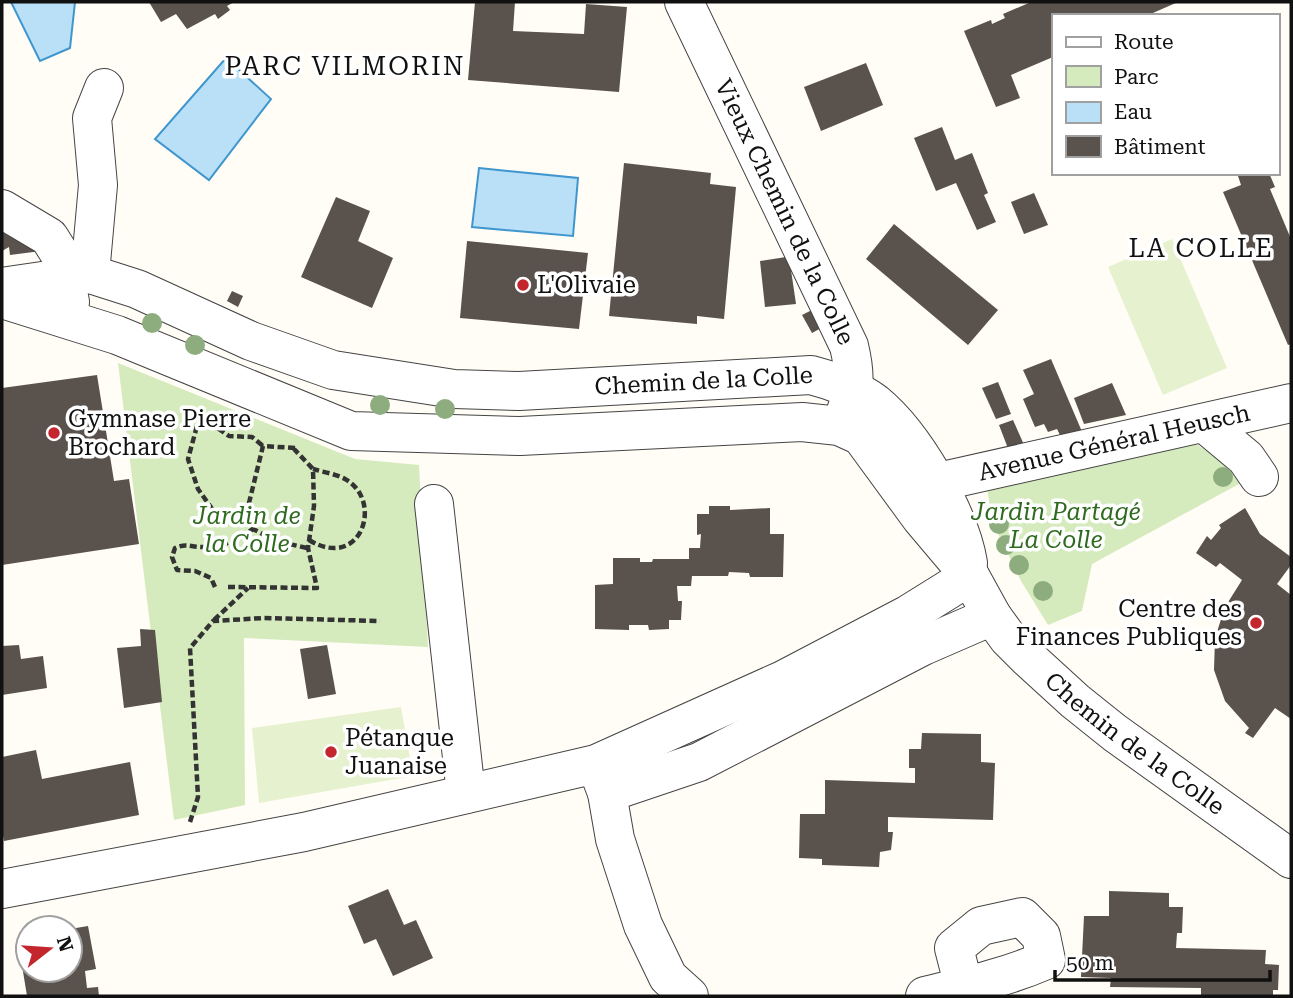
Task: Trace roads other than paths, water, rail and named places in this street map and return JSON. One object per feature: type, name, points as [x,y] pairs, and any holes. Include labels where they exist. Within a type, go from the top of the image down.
[{"type":"street","name":"Vieux Chemin de la Colle","points":[[684,2],[849,346],[855,372],[846,409]]},
{"type":"street","points":[[75,321],[78,275],[98,185],[92,118],[104,88]]},
{"type":"street","points":[[2,209],[49,237],[78,275]]},
{"type":"street","name":"Chemin de la Colle","points":[[78,275],[136,289],[251,341],[333,370],[454,389],[519,391],[811,375],[836,382],[846,409]]},
{"type":"street","points":[[2,286],[78,275]]},
{"type":"street","points":[[117,335],[131,313],[136,289]]},
{"type":"street","name":"Chemin de la Colle","points":[[2,299],[117,335],[300,432],[520,436],[802,422],[873,401],[915,448],[923,493],[949,506],[965,547],[970,576],[992,616],[1008,638],[1075,701],[1115,733],[1291,859]]},
{"type":"street","points":[[421,433],[423,385]]},
{"type":"street","name":"Avenue Général Heusch","points":[[923,493],[947,480],[1291,403]]},
{"type":"street","points":[[1204,423],[1246,458],[1259,477]]},
{"type":"street","points":[[434,503],[466,794]]},
{"type":"street","points":[[601,778],[909,614],[970,576]]},
{"type":"street","points":[[2,889],[304,832],[466,794],[601,778],[699,762],[923,646],[992,616]]},
{"type":"street","points":[[601,778],[615,839],[643,925],[668,977],[689,996]]},
{"type":"street","points":[[925,996],[964,987]]},
{"type":"water","points":[[11,2],[75,2],[70,48],[40,61]]},
{"type":"water","points":[[226,58],[271,99],[209,180],[155,139]]},
{"type":"water","points":[[479,168],[578,178],[573,236],[472,227]]},
{"type":"place","name":"L'Olivaie","points":[[523,285]]},
{"type":"place","name":"Gymnase Pierre Brochard","points":[[54,433]]},
{"type":"place","name":"Centre des Finances Publiques","points":[[1256,623]]},
{"type":"place","name":"Pétanque Juanaise","points":[[331,752]]},
{"type":"district","name":"PARC VILMORIN","points":[[345,66]]},
{"type":"district","name":"LA COLLE","points":[[1201,248]]},
{"type":"park label","name":"Jardin Partagé La Colle","points":[[1056,526]]},
{"type":"park label","name":"Jardin de la Colle","points":[[247,530]]}]
